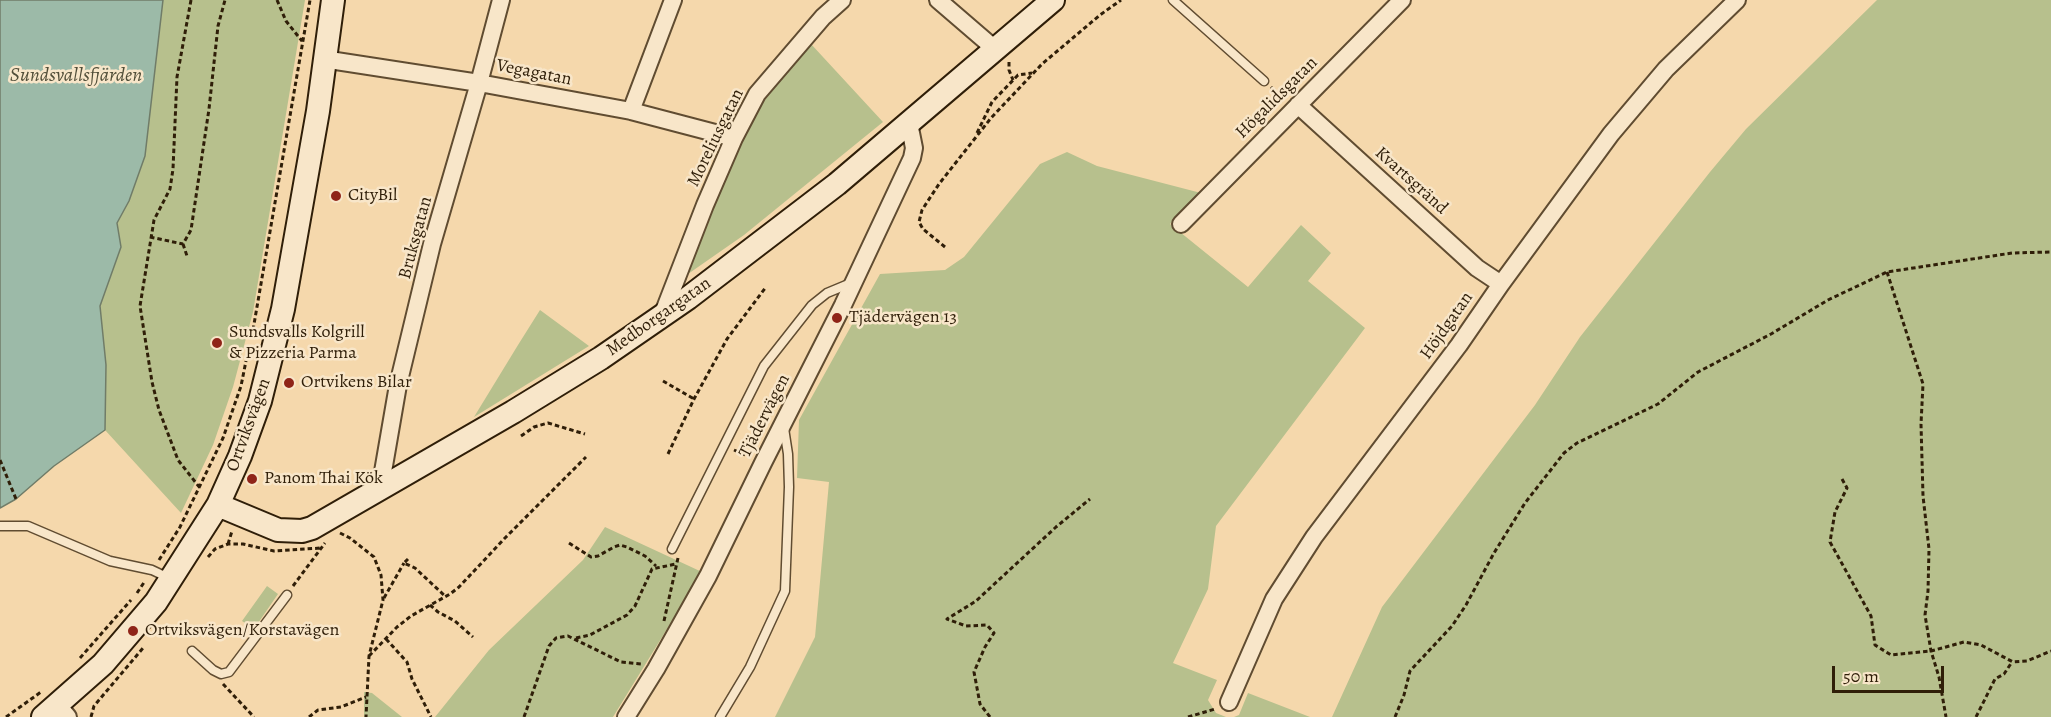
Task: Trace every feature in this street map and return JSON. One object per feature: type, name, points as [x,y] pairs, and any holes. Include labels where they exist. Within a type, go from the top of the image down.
[{"type":"street","name":"Ortviksvägen","points":[[54,707],[103,664],[133,631],[162,574],[218,505],[251,427],[283,309],[318,111],[333,0]]},
{"type":"street","name":"Bruksgatan","points":[[380,489],[398,385],[429,258],[501,0]]},
{"type":"street","points":[[631,111],[673,0]]},
{"type":"street","name":"Moreliusgatan","points":[[662,316],[705,205],[734,138],[757,94],[824,16],[842,0]]},
{"type":"street","points":[[938,0],[995,49]]},
{"type":"street","name":"Medborgargatan","points":[[218,505],[278,530],[290,531],[332,525],[380,489],[513,412],[662,316],[837,184],[1053,0]]},
{"type":"street","name":"Högalidsgatan","points":[[1181,224],[1294,104],[1402,0]]},
{"type":"street","name":"Höjdgatan","points":[[1229,702],[1274,599],[1314,537],[1459,345],[1501,284],[1618,126],[1666,69],[1737,0]]},
{"type":"street","name":"Vegagatan","points":[[324,59],[479,83],[631,111],[734,138]]},
{"type":"street","name":"Kvartsgränd","points":[[1294,104],[1477,268],[1501,284]]},
{"type":"street","name":"Tjädervägen","points":[[626,717],[656,669],[708,576],[854,282],[912,159],[913,140],[909,123]]},
{"type":"lane","points":[[1173,0],[1264,81]]},
{"type":"lane","points":[[672,549],[764,366],[812,305],[827,293],[854,282]]},
{"type":"lane","points":[[720,717],[750,668],[785,591],[789,487],[784,424]]},
{"type":"lane","points":[[0,526],[28,526],[110,561],[162,574]]},
{"type":"lane","points":[[192,651],[213,670],[221,674],[229,672],[287,595]]},
{"type":"path","points":[[191,0],[177,77],[170,189],[154,220],[140,306],[152,382],[159,410],[178,460],[200,488]]},
{"type":"path","points":[[187,256],[183,244],[191,230],[209,109],[218,26],[225,0]]},
{"type":"path","points":[[277,0],[286,21],[302,41]]},
{"type":"path","points":[[253,330],[310,0]]},
{"type":"path","points":[[945,247],[923,230],[919,222],[920,216],[939,184],[991,118],[1034,72],[1100,15],[1121,0]]},
{"type":"path","points":[[1009,72],[1013,80]]},
{"type":"path","points":[[974,139],[990,105],[1021,73],[1034,72]]},
{"type":"path","points":[[1264,81],[1294,104]]},
{"type":"path","points":[[150,237],[183,244]]},
{"type":"path","points":[[1395,717],[1410,671],[1452,626],[1525,503],[1564,453],[1577,443],[1658,404],[1698,372],[1772,334],[1828,300],[1887,272],[2012,253],[2051,252]]},
{"type":"path","points":[[1887,272],[1923,384],[1921,424],[1923,496],[1929,549],[1925,615],[1946,717]]},
{"type":"path","points":[[668,454],[694,399],[727,339],[766,287]]},
{"type":"path","points":[[76,662],[139,591],[162,574],[180,526],[224,438],[241,386],[246,361]]},
{"type":"path","points":[[663,381],[694,399]]},
{"type":"path","points":[[521,436],[534,427],[548,423],[585,434]]},
{"type":"path","points":[[724,446],[763,463]]},
{"type":"path","points":[[369,656],[411,616],[459,587],[586,457]]},
{"type":"path","points":[[0,460],[16,499]]},
{"type":"path","points":[[1842,479],[1847,488],[1835,512],[1830,542],[1871,616],[1875,645],[1891,655],[1931,651],[1964,642],[1981,645],[2013,662],[2027,661],[2051,651]]},
{"type":"path","points":[[990,717],[980,704],[974,672],[994,633],[987,625],[966,626],[947,619],[976,602],[1056,527],[1090,499]]},
{"type":"path","points":[[228,544],[240,515]]},
{"type":"path","points":[[287,595],[321,548],[332,525],[374,557],[381,575],[383,600]]},
{"type":"path","points":[[569,543],[591,557],[598,556],[614,547],[627,547],[645,556],[657,566]]},
{"type":"path","points":[[208,558],[215,549],[228,544],[243,544],[274,551],[321,548]]},
{"type":"path","points":[[663,621],[678,560],[672,549]]},
{"type":"path","points":[[366,717],[369,656],[383,600],[408,559]]},
{"type":"path","points":[[404,563],[415,568],[446,596]]},
{"type":"path","points":[[574,638],[590,635],[627,615],[635,606],[652,568],[676,564]]},
{"type":"path","points":[[430,605],[455,621],[473,637]]},
{"type":"path","points":[[525,717],[549,646],[556,638],[568,636],[621,662],[648,665],[656,669]]},
{"type":"path","points":[[386,639],[407,662],[412,679],[431,717]]},
{"type":"path","points":[[91,717],[94,706],[147,643]]},
{"type":"path","points":[[1976,717],[1995,679],[2004,674],[2013,662]]},
{"type":"path","points":[[221,674],[223,685],[254,717]]},
{"type":"path","points":[[309,717],[318,710],[341,707],[366,697]]},
{"type":"path","points":[[1188,717],[1217,709],[1229,702]]},
{"type":"path","points":[[6,717],[54,707]]},
{"type":"green space","points":[[163,0],[305,0],[253,312],[233,387],[213,445],[181,513],[105,430],[106,365],[100,306],[121,247],[117,223],[129,201],[150,104]]},
{"type":"green space","points":[[1877,0],[2051,0],[2051,717],[1332,717],[1382,607],[1535,405],[1580,337],[1746,129]]},
{"type":"green space","points":[[811,44],[883,122],[744,235],[688,274],[744,131],[766,98]]},
{"type":"green space","points":[[1067,152],[1097,166],[1201,193],[1170,224],[1248,287],[1301,225],[1331,253],[1308,281],[1365,328],[1216,526],[1208,589],[1173,663],[1217,680],[1208,700],[1216,713],[1226,717],[775,717],[815,637],[829,482],[797,478],[799,420],[880,274],[945,270],[964,257],[1040,164]]},
{"type":"green space","points":[[540,310],[589,346],[474,417],[518,345]]},
{"type":"green space","points":[[605,527],[702,572],[613,717],[435,717],[489,650],[583,560]]},
{"type":"green space","points":[[267,586],[278,594],[254,629],[242,621]]},
{"type":"green space","points":[[364,692],[372,693],[402,717],[364,717]]},
{"type":"green space","points":[[1248,693],[1310,717],[1234,717],[1239,715]]},
{"type":"water","name":"Sundsvallsfjärden","points":[[0,0],[163,0],[145,156],[129,201],[117,223],[121,247],[100,306],[106,365],[105,430],[54,466],[16,499],[0,508]]},
{"type":"place","name":"CityBil","points":[[336,196]]},
{"type":"place","name":"Tjädervägen 13","points":[[837,318]]},
{"type":"place","name":"Sundsvalls Kolgrill & Pizzeria Parma","points":[[217,343]]},
{"type":"place","name":"Ortvikens Bilar","points":[[289,383]]},
{"type":"place","name":"Panom Thai Kök","points":[[252,479]]},
{"type":"place","name":"Ortviksvägen/Korstavägen","points":[[133,631]]}]
